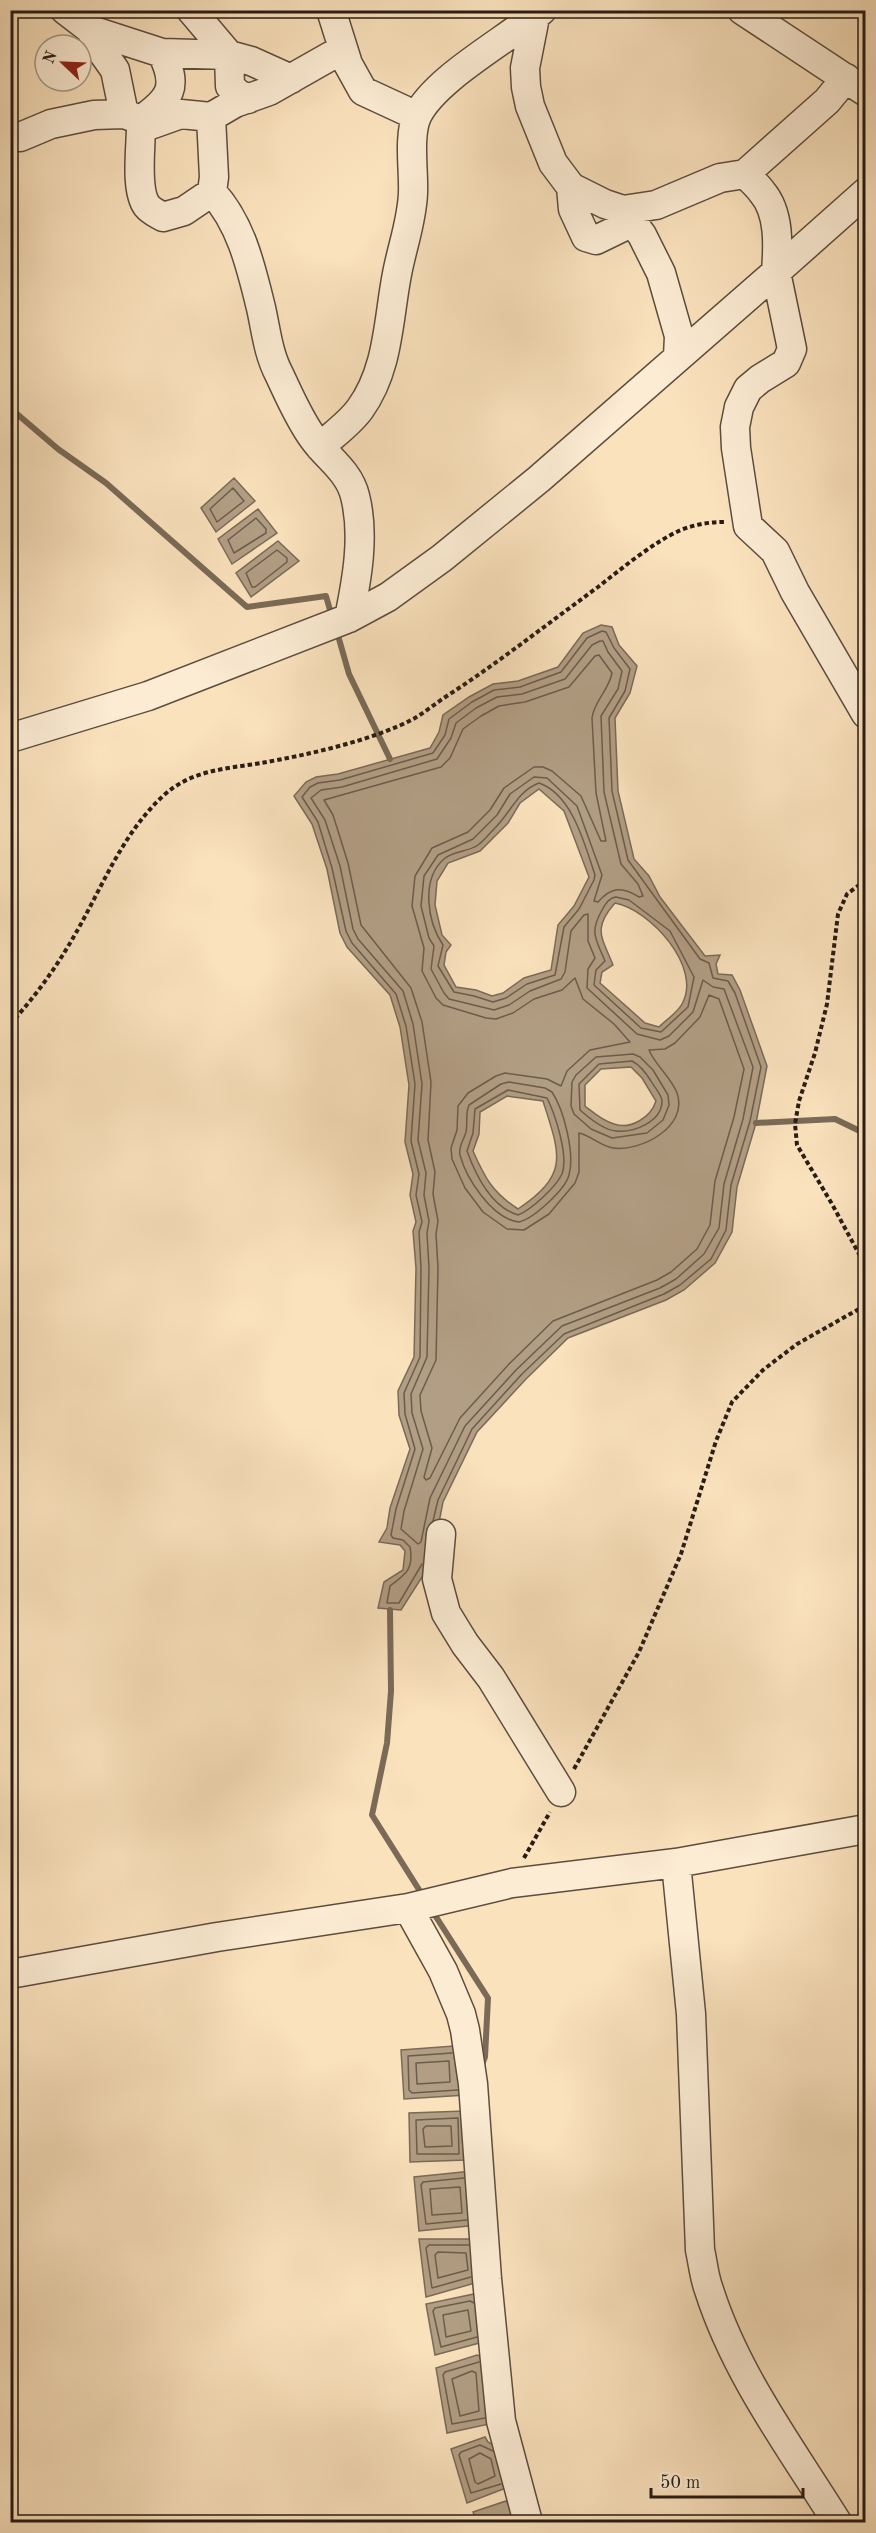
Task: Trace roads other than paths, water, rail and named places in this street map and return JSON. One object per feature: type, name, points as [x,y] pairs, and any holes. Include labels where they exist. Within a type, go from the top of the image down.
[{"type":"street","points":[[191,10],[229,55],[230,86],[248,99]]},
{"type":"street","points":[[331,10],[354,78],[363,91],[417,116]]},
{"type":"street","points":[[571,187],[573,209],[586,237],[596,240],[628,216],[720,178],[745,174],[827,102],[856,85],[742,10]]},
{"type":"street","points":[[320,447],[360,410],[381,365],[388,338],[398,269],[411,218],[413,137],[417,116],[430,97],[484,53],[539,14]]},
{"type":"street","points":[[539,14],[525,68],[526,87],[530,106],[553,163],[571,187],[628,216],[642,235],[661,273],[679,336],[678,357]]},
{"type":"street","points":[[79,17],[162,53],[229,55],[250,61],[291,79]]},
{"type":"street","points":[[79,17],[115,70],[133,117],[140,178],[146,205],[163,217],[184,211],[212,192],[214,177],[211,117]]},
{"type":"street","points":[[20,137],[62,122],[94,115],[133,117],[158,124],[168,116],[181,114],[211,117],[225,108],[291,79],[343,49]]},
{"type":"street","points":[[133,117],[162,104],[169,95],[171,75],[162,53]]},
{"type":"street","points":[[745,174],[764,193],[774,218],[778,248],[776,272],[792,349],[786,363],[748,389],[739,407],[735,427],[736,448],[748,526],[775,551],[795,592],[866,714]]},
{"type":"street","points":[[212,192],[225,206],[237,225],[259,299],[272,357],[299,413],[320,447],[350,481],[358,505],[358,568],[349,618]]},
{"type":"street","points":[[10,738],[148,696],[349,618],[388,597],[442,558],[600,428],[866,192]]},
{"type":"street","points":[[441,1534],[436,1579],[446,1613],[465,1644],[491,1678],[561,1792]]},
{"type":"street","points":[[10,1974],[217,1937],[408,1908],[512,1883],[676,1863],[866,1828]]},
{"type":"street","points":[[676,1863],[691,2014],[700,2250],[708,2288],[742,2370],[837,2523]]},
{"type":"street","points":[[408,1908],[443,1971],[461,2014],[465,2030],[473,2084],[487,2279],[501,2421],[528,2523]]},
{"type":"water","points":[[234,478],[255,501],[216,532],[201,508]]},
{"type":"water","points":[[258,509],[277,533],[232,564],[218,539]]},
{"type":"water","points":[[278,541],[299,561],[251,597],[236,573]]},
{"type":"water","points":[[601,625],[612,627],[619,645],[637,666],[630,693],[615,718],[618,791],[634,859],[649,876],[660,897],[705,956],[720,955],[716,964],[718,974],[732,975],[740,990],[767,1066],[756,1123],[737,1187],[732,1232],[715,1263],[684,1290],[666,1300],[568,1338],[526,1379],[477,1432],[443,1502],[431,1563],[401,1610],[378,1608],[384,1582],[403,1570],[405,1551],[400,1545],[379,1542],[387,1528],[390,1508],[410,1449],[399,1415],[398,1391],[414,1357],[416,1268],[413,1231],[416,1222],[410,1195],[413,1174],[405,1142],[409,1085],[400,1027],[390,995],[347,947],[340,933],[327,869],[312,824],[294,796],[306,782],[316,777],[338,774],[430,748],[439,732],[443,715],[493,684],[518,681],[558,667],[583,633]],"holes":[[[539,789],[564,811],[589,877],[574,906],[558,925],[551,970],[524,978],[503,993],[492,996],[476,990],[456,987],[444,965],[446,952],[451,945],[442,935],[435,905],[437,881],[448,863],[480,851],[508,823],[520,803]],[[615,903],[643,916],[657,928],[679,957],[685,973],[687,989],[680,1007],[659,1027],[645,1023],[600,983],[602,972],[613,965],[601,933],[603,920]],[[631,1067],[642,1078],[656,1101],[650,1112],[640,1121],[620,1125],[606,1121],[585,1106],[585,1085],[601,1069]],[[507,1096],[543,1101],[554,1136],[556,1162],[553,1174],[546,1185],[535,1197],[518,1209],[490,1184],[473,1151],[479,1134],[480,1112]]]},
{"type":"water","points":[[454,2046],[466,2095],[404,2099],[401,2050]]},
{"type":"water","points":[[465,2111],[466,2160],[410,2162],[409,2113]]},
{"type":"water","points":[[472,2171],[478,2225],[419,2231],[414,2177]]},
{"type":"water","points":[[419,2239],[472,2239],[482,2281],[426,2297]]},
{"type":"water","points":[[474,2294],[487,2341],[435,2355],[426,2304]]},
{"type":"water","points":[[477,2355],[488,2359],[494,2423],[447,2433],[436,2368]]},
{"type":"water","points":[[485,2437],[493,2445],[511,2486],[467,2503],[451,2449]]},
{"type":"water","points":[[506,2501],[522,2522],[477,2522],[473,2512]]},
{"type":"waterway","points":[[10,408],[58,449],[106,483],[247,607],[326,596],[332,617]]},
{"type":"waterway","points":[[337,632],[349,674],[390,759]]},
{"type":"waterway","points":[[756,1123],[835,1119],[866,1134]]},
{"type":"waterway","points":[[390,1610],[391,1691],[387,1743],[372,1815],[423,1896]]},
{"type":"waterway","points":[[431,1909],[488,1998],[485,2057],[482,2065]]}]
